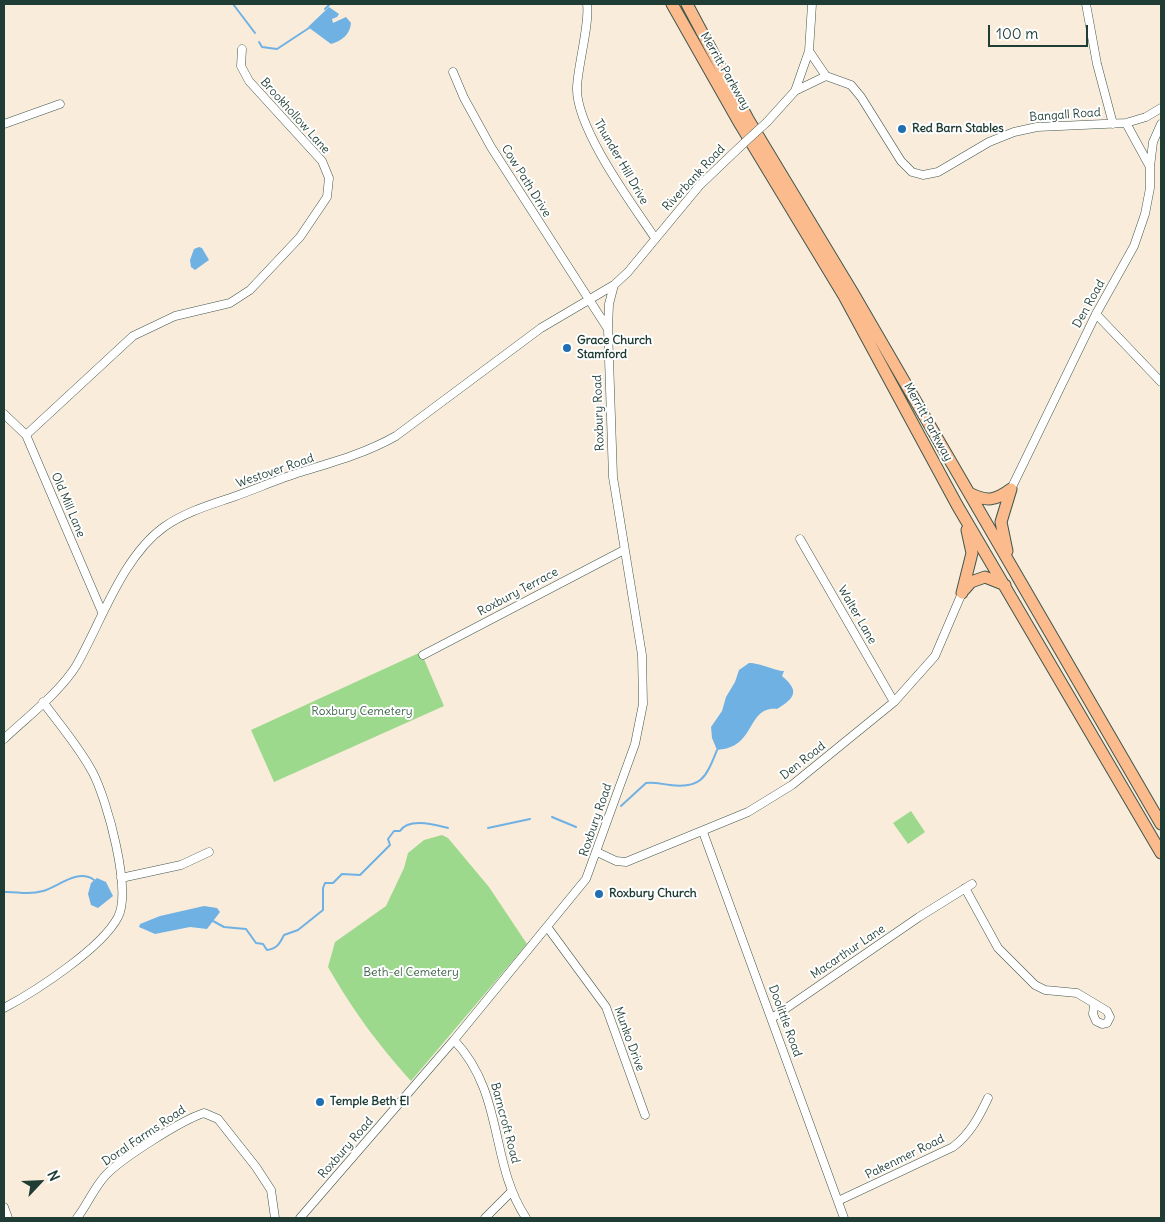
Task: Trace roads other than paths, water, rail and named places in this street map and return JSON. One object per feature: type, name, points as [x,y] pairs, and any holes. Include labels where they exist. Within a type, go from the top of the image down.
[{"type":"highway","name":"Merritt Parkway","points":[[672,4],[740,124],[844,296],[957,505],[1161,854]]},
{"type":"highway","name":"Merritt Parkway","points":[[687,4],[748,119],[853,293],[1161,824]]},
{"type":"highway","points":[[969,493],[983,500],[991,500],[1011,489]]},
{"type":"highway","points":[[1011,489],[1002,522],[1005,544],[1012,567]]},
{"type":"highway","points":[[957,505],[970,538],[972,553],[962,593]]},
{"type":"highway","points":[[962,593],[971,582],[978,578],[991,578],[1005,585]]},
{"type":"street","name":"Thunder Hill Drive","points":[[587,4],[577,89],[580,108],[594,140],[655,238]]},
{"type":"street","name":"Riverbank Road","points":[[795,91],[809,50],[812,4]]},
{"type":"street","points":[[1086,4],[1113,124]]},
{"type":"street","name":"Brookhollow Lane","points":[[26,435],[133,336],[175,316],[230,303],[250,290],[300,237],[326,197],[329,178],[322,162],[249,81],[241,66],[242,49]]},
{"type":"street","points":[[809,50],[826,76]]},
{"type":"street","name":"Cow Path Drive","points":[[453,72],[464,98],[491,147],[588,299]]},
{"type":"street","name":"Riverbank Road","points":[[614,285],[628,272],[700,185],[767,122],[795,91],[826,76]]},
{"type":"street","name":"Bangall Road","points":[[826,76],[851,85],[861,97],[901,161],[912,172],[924,175],[938,172],[989,142],[1014,132],[1037,127],[1126,123],[1146,117],[1161,108]]},
{"type":"street","points":[[4,124],[60,104]]},
{"type":"street","points":[[1126,123],[1150,166]]},
{"type":"street","name":"Den Road","points":[[1011,489],[1096,314],[1134,246],[1150,188],[1153,142],[1161,124]]},
{"type":"street","name":"Westover Road","points":[[4,739],[44,702],[75,668],[102,612],[142,550],[163,528],[186,514],[378,446],[396,436],[541,328],[614,285]]},
{"type":"street","name":"Roxbury Road","points":[[300,1218],[454,1040],[548,928],[586,879],[597,852],[608,813],[635,744],[643,704],[642,655],[613,476],[608,330],[609,304],[614,285]]},
{"type":"street","points":[[588,299],[608,330]]},
{"type":"street","points":[[1096,314],[1161,382]]},
{"type":"street","name":"Old Mill Lane","points":[[4,414],[26,435],[102,612]]},
{"type":"street","name":"Walter Lane","points":[[800,539],[894,702]]},
{"type":"street","name":"Roxbury Terrace","points":[[423,655],[624,550]]},
{"type":"street","name":"Den Road","points":[[597,852],[616,861],[626,862],[748,812],[792,785],[894,702],[934,656],[962,593]]},
{"type":"street","points":[[4,1008],[93,949],[119,916],[123,894],[119,858],[104,799],[93,773],[44,702]]},
{"type":"street","name":"Doolittle Road","points":[[703,832],[844,1218]]},
{"type":"street","points":[[121,878],[181,865],[209,852]]},
{"type":"street","name":"Macarthur Lane","points":[[772,1018],[937,905],[968,886],[998,948],[1035,985],[1045,990],[1077,992],[1086,996],[1094,1005]]},
{"type":"street","name":"Munko Drive","points":[[548,928],[606,1007],[645,1115]]},
{"type":"street","name":"Barncroft Road","points":[[454,1040],[469,1055],[487,1093],[512,1191],[526,1218]]},
{"type":"street","name":"Pakenmer Road","points":[[838,1201],[953,1147],[963,1139],[979,1118],[988,1098]]},
{"type":"street","name":"Doral Farms Road","points":[[77,1218],[101,1182],[112,1170],[187,1118],[204,1113],[218,1119],[256,1167],[271,1190],[275,1218]]},
{"type":"street","points":[[485,1218],[512,1191]]},
{"type":"street","points":[[4,1207],[8,1218]]},
{"type":"water","points":[[329,7],[339,14],[332,19],[333,23],[346,17],[351,23],[349,31],[344,37],[331,44],[308,27]]},
{"type":"water","points":[[202,248],[209,260],[195,270],[191,267],[190,260],[194,249]]},
{"type":"water","points":[[749,663],[784,671],[782,676],[788,681],[793,694],[788,701],[777,709],[767,710],[760,714],[739,742],[730,748],[717,750],[712,738],[711,727],[722,711],[726,697],[735,682],[739,670]]},
{"type":"water","points":[[97,878],[106,882],[113,896],[98,908],[91,905],[88,894],[91,883]]},
{"type":"water","points":[[204,906],[217,908],[220,912],[207,929],[190,927],[155,934],[139,927],[140,924],[160,916]]},
{"type":"waterway","points":[[233,4],[255,33]]},
{"type":"waterway","points":[[325,9],[330,4]]},
{"type":"waterway","points":[[259,42],[262,47],[277,49],[309,28]]},
{"type":"waterway","points":[[621,806],[646,783],[681,786],[696,783],[706,774],[717,750]]},
{"type":"waterway","points":[[552,817],[576,827]]},
{"type":"waterway","points":[[488,828],[530,819]]},
{"type":"waterway","points":[[213,921],[224,927],[246,929],[256,943],[263,944],[267,950],[276,947],[284,935],[298,930],[323,910],[323,888],[325,883],[333,883],[342,874],[360,875],[390,845],[388,839],[394,831],[400,831],[409,824],[416,823],[448,828]]},
{"type":"waterway","points":[[4,892],[37,892],[81,876],[94,880]]},
{"type":"place","name":"Red Barn Stables","points":[[902,129]]},
{"type":"place","name":"Grace Church Stamford","points":[[567,348]]},
{"type":"place","name":"Roxbury Church","points":[[599,894]]},
{"type":"place","name":"Temple Beth El","points":[[320,1102]]},
{"type":"park label","name":"Roxbury Cemetery","points":[[362,712]]},
{"type":"park label","name":"Beth-el Cemetery","points":[[411,973]]}]
